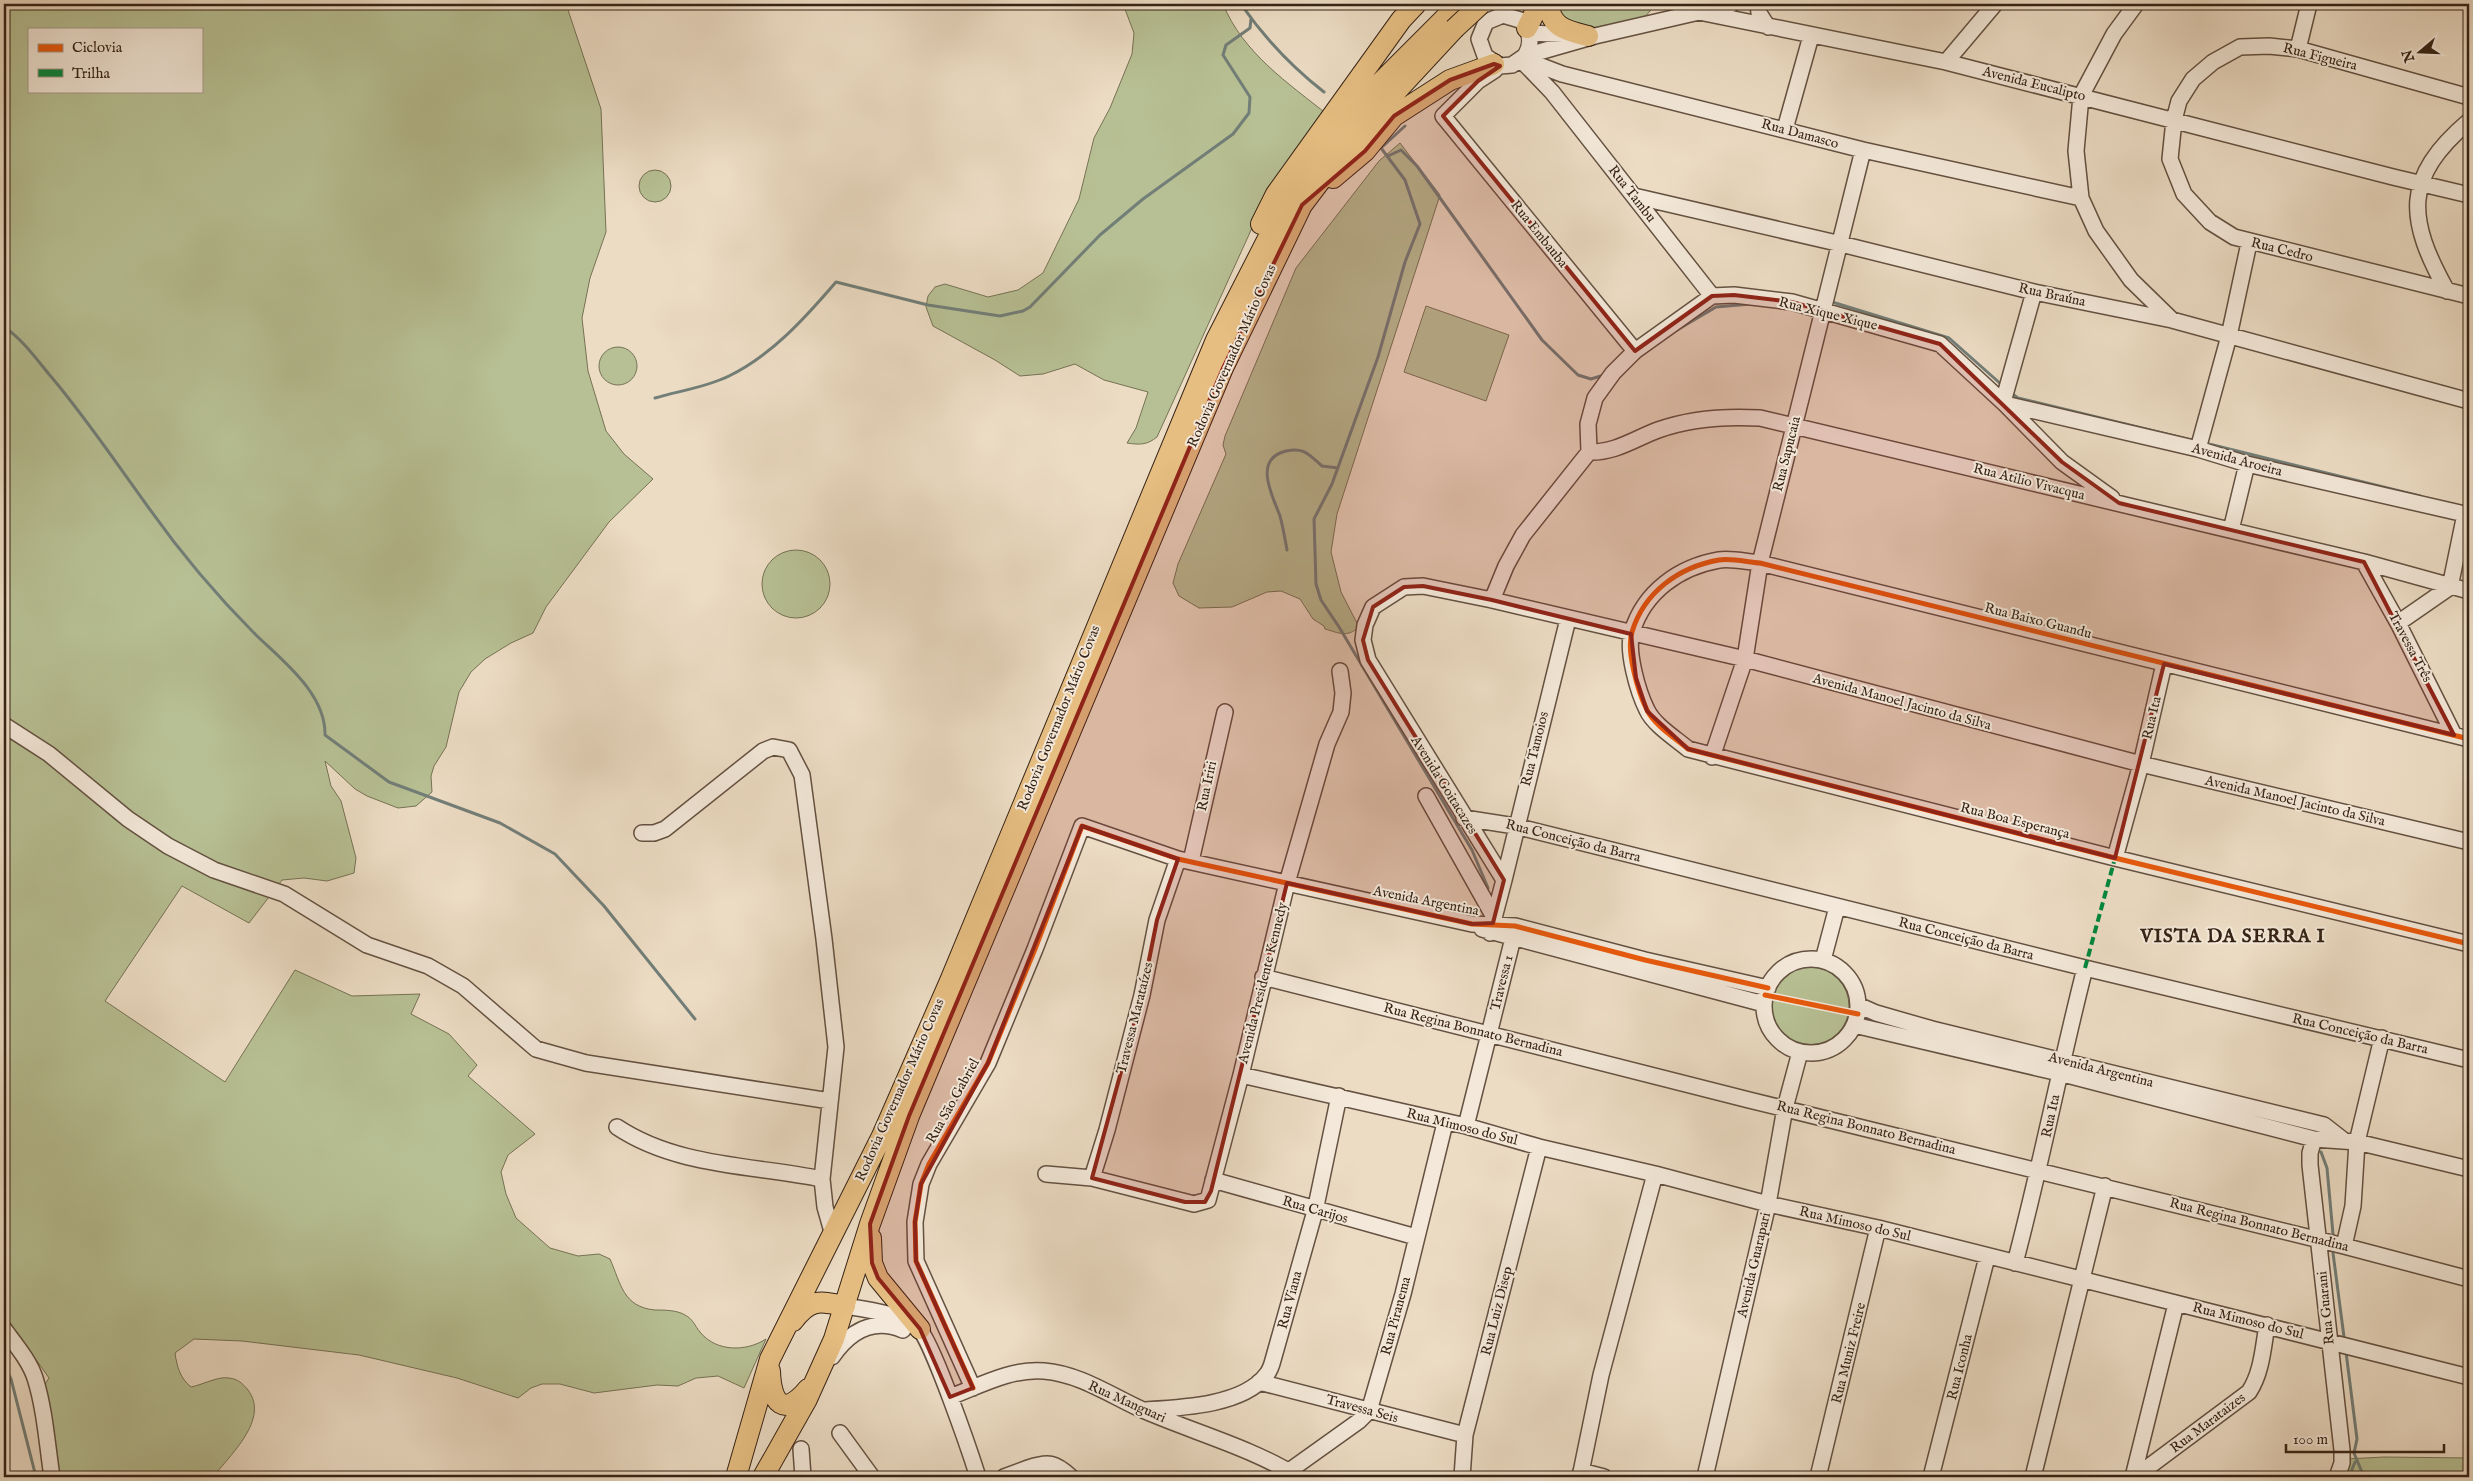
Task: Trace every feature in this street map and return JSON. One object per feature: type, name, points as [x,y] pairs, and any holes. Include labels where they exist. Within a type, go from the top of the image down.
[{"type":"main road","points":[[1347,133],[1377,97],[1401,20],[1416,4]]},
{"type":"main road","points":[[1528,31],[1539,4]]},
{"type":"main road","points":[[1548,4],[1554,22],[1562,29],[1591,36]]},
{"type":"main road","name":"Rodovia Governador Mário Covas","points":[[736,1477],[770,1359],[834,1235],[882,1136],[950,981],[1216,340],[1283,209],[1377,97],[1452,17],[1484,13]]},
{"type":"main road","points":[[1377,97],[1450,80],[1497,65]]},
{"type":"main road","name":"Rodovia Governador Mário Covas","points":[[763,1477],[815,1381],[846,1306],[870,1224],[909,1116],[1219,378],[1302,205],[1347,133]]},
{"type":"main road","points":[[870,1224],[872,1263],[878,1278],[920,1329]]},
{"type":"main road","points":[[782,1333],[812,1303],[819,1301],[846,1306]]},
{"type":"main road","points":[[770,1359],[772,1395],[782,1405],[795,1403],[815,1381]]},
{"type":"street","points":[[1471,4],[1484,13],[1497,16],[1509,15],[1520,20],[1528,31],[1529,48],[1523,59],[1512,65],[1497,65],[1484,56],[1479,45],[1484,13]]},
{"type":"street","points":[[1698,12],[1732,4]]},
{"type":"street","points":[[1758,4],[1759,13],[1768,27]]},
{"type":"street","points":[[1946,62],[1995,4]]},
{"type":"street","points":[[2136,4],[2114,34],[2081,96],[2076,151],[2081,198],[2096,231],[2131,280],[2172,320]]},
{"type":"street","points":[[2298,49],[2309,4]]},
{"type":"street","name":"Avenida Eucalipto","points":[[1523,59],[1591,36],[1698,12],[1946,62],[2469,195]]},
{"type":"street","name":"Avenida Eucalipto","points":[[1528,31],[1591,36]]},
{"type":"street","points":[[1785,129],[1811,36]]},
{"type":"street","name":"Rua Figueira","points":[[2174,120],[2179,101],[2193,79],[2213,62],[2240,47],[2269,46],[2298,49],[2469,97]]},
{"type":"street","points":[[1552,92],[1551,83],[1562,74],[1552,60],[1556,48]]},
{"type":"street","name":"Rua Damasco","points":[[1523,59],[1562,74],[1863,150],[2081,198]]},
{"type":"street","name":"Rua Tambu","points":[[1523,59],[1552,92],[1712,296]]},
{"type":"street","name":"Rua Embauba","points":[[1497,65],[1443,116],[1635,351]]},
{"type":"street","name":"Rua Cedro","points":[[2174,120],[2170,159],[2184,194],[2210,222],[2234,237],[2250,243],[2469,296]]},
{"type":"street","points":[[2447,290],[2421,237],[2417,214],[2420,183],[2452,136],[2469,121]]},
{"type":"street","name":"Rua Sapucaia","points":[[1712,757],[1745,659],[1760,563],[1825,310],[1863,150]]},
{"type":"street","name":"Rua Braúna","points":[[1634,196],[2034,292],[2172,320],[2469,401]]},
{"type":"street","points":[[1652,219],[1661,203]]},
{"type":"street","points":[[2200,443],[2229,336],[2250,243]]},
{"type":"street","points":[[2004,403],[2034,292]]},
{"type":"street","points":[[1492,600],[1506,566],[1523,535],[1589,452],[1588,424],[1594,398],[1613,373],[1635,351],[1712,296]]},
{"type":"street","name":"Rua Xique Xique","points":[[1712,296],[1744,296],[1792,302],[1940,344],[2004,403],[2062,462],[2119,503]]},
{"type":"street","name":"Avenida Aroeira","points":[[2004,403],[2200,443],[2247,464],[2467,514]]},
{"type":"street","name":"Rua Atilio Vivacqua","points":[[1589,452],[1606,452],[1659,430],[1701,419],[1728,416],[1760,418],[2364,562],[2469,592]]},
{"type":"street","points":[[2231,530],[2247,464]]},
{"type":"street","points":[[2398,623],[2450,587],[2467,514]]},
{"type":"street","name":"Rua Baixo Guandu","points":[[1631,634],[1638,617],[1655,592],[1689,567],[1721,560],[1760,563],[2469,739]]},
{"type":"street","name":"Travessa Três","points":[[2364,562],[2398,623],[2454,735]]},
{"type":"street","name":"Avenida Manoel Jacinto da Silva","points":[[1363,640],[1364,625],[1373,608],[1404,587],[1423,586],[1492,600],[1631,634],[1745,659],[2141,764],[2469,842]]},
{"type":"street","name":"Rua Tamoios","points":[[1504,880],[1515,826],[1568,619]]},
{"type":"street","name":"Rua Boa Esperança","points":[[1631,634],[1636,678],[1647,712],[1688,750],[2115,858],[2469,944]]},
{"type":"street","name":"Avenida Goitacazes","points":[[1363,640],[1368,660],[1504,880]]},
{"type":"street","name":"Rua Ita","points":[[2115,858],[2141,764],[2164,664]]},
{"type":"street","name":"Avenida Presidente Kennedy","points":[[1092,1178],[1194,1204],[1208,1200],[1241,1075],[1287,883],[1328,744],[1341,712],[1343,694],[1340,670]]},
{"type":"street","name":"Rua Iriri","points":[[1184,860],[1225,712]]},
{"type":"street","points":[[4,725],[49,754],[128,819],[168,846],[214,870],[284,894],[367,945],[428,966],[463,986],[536,1049],[586,1063],[830,1102]]},
{"type":"street","points":[[642,833],[654,833],[665,829],[763,751],[773,747],[789,750],[802,775],[836,1047],[822,1179],[825,1207],[834,1235]]},
{"type":"street","points":[[1426,796],[1492,924]]},
{"type":"street","name":"Rua Conceição da Barra","points":[[1464,818],[1515,826],[2085,968],[2469,1060]]},
{"type":"street","name":"Avenida Argentina","points":[[1082,826],[1184,860],[1472,924],[1492,924],[1764,1004]]},
{"type":"street","name":"Rua São Gabriel","points":[[972,1388],[916,1261],[914,1222],[921,1184],[929,1164],[988,1063],[1035,949],[1082,826]]},
{"type":"street","name":"Travessa Marataízes","points":[[1092,1178],[1107,1130],[1142,995],[1157,920],[1184,860]]},
{"type":"street","points":[[1492,924],[1504,880]]},
{"type":"street","points":[[1823,960],[1837,907]]},
{"type":"street","name":"Avenida Argentina","points":[[1514,932],[1768,988]]},
{"type":"street","name":"Travessa 1","points":[[1466,1126],[1514,932]]},
{"type":"street","points":[[1805,959],[1823,960],[1845,973],[1854,988],[1858,1005],[1854,1025],[1847,1037],[1834,1048],[1817,1053],[1800,1052],[1784,1045],[1772,1032],[1765,1016],[1764,1004],[1768,988],[1775,975],[1789,964],[1805,959]]},
{"type":"street","name":"Rua Ita","points":[[2015,1263],[2039,1170],[2085,968]]},
{"type":"street","name":"Rua Regina Bonnato Bernadina","points":[[1263,977],[2105,1186],[2469,1279]]},
{"type":"street","name":"Avenida Argentina","points":[[1858,1005],[1876,1013],[2314,1139],[2342,1139],[2469,1169]]},
{"type":"street","name":"Avenida Argentina","points":[[1854,1025],[2061,1067],[2324,1125],[2342,1139]]},
{"type":"street","points":[[2344,1246],[2353,1206],[2357,1142],[2382,1038]]},
{"type":"street","name":"Avenida Guarapari","points":[[1705,1477],[1768,1204],[1785,1108],[1800,1052]]},
{"type":"street","name":"Rua Mimoso do Sul","points":[[1241,1075],[1339,1096],[1445,1123],[1466,1126],[1539,1147],[1655,1174],[1768,1204],[1878,1228],[2469,1377]]},
{"type":"street","name":"Rua Viana","points":[[1143,1410],[1209,1404],[1230,1398],[1259,1382],[1267,1374],[1274,1360],[1315,1210],[1339,1096]]},
{"type":"street","name":"Rua Piranema","points":[[1369,1411],[1403,1294],[1445,1123]]},
{"type":"street","points":[[617,1127],[634,1138],[662,1150],[710,1162],[822,1179]]},
{"type":"street","name":"Rua Guarani","points":[[2314,1139],[2310,1159],[2342,1450],[2342,1463],[2338,1477]]},
{"type":"street","name":"Rua Luiz Disep","points":[[1462,1477],[1465,1435],[1539,1147]]},
{"type":"street","points":[[1046,1174],[1092,1178]]},
{"type":"street","points":[[1604,1477],[1581,1474],[1601,1375],[1655,1174]]},
{"type":"street","name":"Rua Carijos","points":[[1213,1180],[1416,1237]]},
{"type":"street","points":[[2033,1477],[2080,1278],[2105,1186]]},
{"type":"street","name":"Rua Muniz Freire","points":[[1818,1477],[1878,1228]]},
{"type":"street","name":"Rua Iconha","points":[[1931,1477],[1987,1257]]},
{"type":"street","points":[[2134,1477],[2176,1304]]},
{"type":"street","points":[[846,1306],[895,1316],[920,1329],[950,1398],[978,1477]]},
{"type":"street","points":[[815,1381],[846,1339],[867,1327],[886,1324],[895,1326],[914,1336],[930,1350]]},
{"type":"street","name":"Rua Marataizes","points":[[2134,1477],[2249,1392],[2256,1381],[2260,1368],[2267,1325]]},
{"type":"street","points":[[4,1329],[23,1355],[34,1377],[43,1414],[52,1477]]},
{"type":"street","name":"Rua Manguari","points":[[950,1398],[972,1388],[1019,1372],[1043,1371],[1064,1374],[1099,1388],[1143,1410],[1241,1449],[1294,1474]]},
{"type":"street","name":"Travessa Seis","points":[[1259,1382],[1465,1435]]},
{"type":"street","points":[[1294,1474],[1369,1411]]},
{"type":"street","points":[[840,1433],[872,1477]]},
{"type":"street","points":[[801,1449],[803,1477]]},
{"type":"street","points":[[1004,1477],[1030,1473],[1044,1462],[1053,1464],[1071,1477]]},
{"type":"highlighted area","points":[[1494,64],[1500,66],[1478,81],[1443,116],[1635,351],[1712,296],[1734,295],[1792,302],[1940,344],[2062,462],[2119,503],[2364,562],[2454,735],[2164,664],[2115,858],[1688,749],[1647,711],[1636,678],[1631,634],[1492,600],[1423,586],[1404,587],[1373,607],[1363,640],[1368,660],[1504,880],[1493,923],[1472,924],[1287,883],[1211,1191],[1205,1202],[1185,1202],[1092,1178],[1142,995],[1157,920],[1178,859],[1082,826],[988,1063],[921,1184],[915,1222],[916,1261],[973,1388],[950,1397],[920,1329],[878,1278],[872,1263],[870,1224],[909,1116],[1223,368],[1302,205],[1365,151],[1394,116],[1450,80]]},
{"type":"green space","points":[[4,4],[566,4],[601,109],[606,232],[590,278],[582,318],[588,371],[606,431],[624,454],[653,479],[609,522],[546,607],[533,633],[511,643],[485,659],[471,672],[459,692],[446,747],[434,766],[431,776],[432,792],[416,806],[398,808],[367,796],[355,789],[325,761],[331,786],[341,801],[356,858],[354,873],[327,881],[304,878],[282,880],[249,923],[182,886],[105,1001],[225,1082],[295,970],[352,996],[420,994],[411,1014],[449,1034],[477,1065],[468,1076],[535,1134],[508,1155],[501,1172],[506,1194],[516,1218],[550,1248],[578,1256],[599,1254],[610,1259],[625,1293],[636,1304],[644,1308],[682,1313],[692,1321],[707,1339],[714,1343],[731,1348],[741,1348],[766,1339],[744,1388],[718,1376],[696,1378],[678,1386],[657,1385],[594,1393],[560,1384],[542,1384],[531,1388],[518,1398],[457,1378],[359,1355],[242,1341],[194,1339],[175,1353],[180,1372],[187,1384],[191,1387],[220,1378],[237,1380],[244,1385],[254,1401],[254,1413],[245,1436],[213,1477],[48,1477],[35,1401],[49,1378],[4,1314]]},
{"type":"green space","points":[[1123,4],[1223,4],[1242,38],[1254,52],[1282,79],[1328,115],[1262,206],[1157,437],[1150,442],[1140,444],[1127,443],[1136,428],[1148,392],[1104,380],[1075,364],[1043,374],[1020,376],[933,326],[926,307],[928,296],[935,287],[945,284],[988,297],[1018,290],[1043,273],[1079,199],[1094,138],[1110,108],[1132,54],[1134,33]]},
{"type":"green space","points":[[1555,4],[1686,4],[1655,5],[1644,18],[1592,28],[1564,22]]},
{"type":"green space","points":[[1400,143],[1440,195],[1337,514],[1331,552],[1341,592],[1359,627],[1347,634],[1325,629],[1324,626],[1313,619],[1300,599],[1281,591],[1267,592],[1232,607],[1199,608],[1179,596],[1173,583],[1178,564],[1226,454],[1223,445],[1225,436],[1296,268],[1379,161]]},
{"type":"green space","points":[[655,170],[666,175],[671,186],[666,197],[655,202],[644,197],[639,186],[644,175]]},
{"type":"green space","points":[[1426,306],[1509,335],[1486,401],[1404,372]]},
{"type":"green space","points":[[618,347],[632,352],[637,366],[632,380],[618,385],[604,380],[599,366],[604,352]]},
{"type":"green space","points":[[796,550],[809,553],[820,560],[827,571],[830,584],[827,597],[820,608],[809,615],[796,618],[783,615],[772,608],[765,597],[762,584],[765,571],[772,560],[783,553]]},
{"type":"green space","points":[[1802,967],[1818,967],[1832,973],[1843,984],[1849,998],[1849,1014],[1843,1028],[1832,1039],[1818,1045],[1802,1045],[1788,1039],[1777,1028],[1771,1014],[1771,998],[1777,984],[1788,973]]},
{"type":"green space","points":[[2384,1457],[2469,1458],[2469,1477],[2341,1477],[2346,1459]]},
{"type":"waterway","points":[[1241,4],[1259,29],[1279,51],[1324,92]]},
{"type":"waterway","points":[[655,398],[712,383],[729,376],[760,358],[787,335],[836,282],[928,305],[1000,316],[1023,311],[1030,307],[1100,235],[1143,199],[1233,134],[1249,113],[1250,97],[1223,55],[1226,45],[1250,28],[1251,19]]},
{"type":"waterway","points":[[1405,126],[1381,148],[1405,180],[1420,224],[1405,262],[1378,357],[1332,484],[1314,519],[1316,584],[1321,600],[1472,850],[1488,888]]},
{"type":"waterway","points":[[1388,156],[1401,150],[1417,166],[1542,340],[1578,375],[1591,379],[1604,375]]},
{"type":"waterway","points":[[1832,302],[1949,338],[2002,385]]},
{"type":"waterway","points":[[1672,333],[1716,307],[1751,304]]},
{"type":"waterway","points":[[4,327],[28,348],[74,405],[171,539],[198,572],[241,620],[301,679],[311,692],[318,706],[323,720],[325,735],[389,782],[500,823],[555,854],[604,906],[695,1019]]},
{"type":"waterway","points":[[2011,393],[2018,398],[2187,439]]},
{"type":"waterway","points":[[2205,443],[2420,496]]},
{"type":"waterway","points":[[1287,550],[1280,516],[1268,479],[1267,470],[1270,462],[1276,455],[1286,451],[1298,450],[1310,455],[1322,466],[1338,468]]},
{"type":"waterway","points":[[2321,1152],[2327,1168],[2333,1234]]},
{"type":"waterway","points":[[2333,1253],[2344,1337]]},
{"type":"waterway","points":[[2346,1352],[2357,1439],[2354,1453],[2364,1477]]},
{"type":"waterway","points":[[4,1366],[11,1379],[36,1477]]},
{"type":"waterway","points":[[2349,1477],[2355,1462]]},
{"type":"marked path","points":[[2085,968],[2115,858]]},
{"type":"cycle path","points":[[2469,739],[1760,563],[1739,560],[1719,560],[1704,563],[1677,575],[1654,593],[1645,605],[1632,632],[1631,640],[1634,671],[1640,693],[1650,716],[1688,749],[2115,858],[2469,944]]},
{"type":"cycle path","points":[[973,1388],[916,1261],[915,1222],[921,1184],[929,1164],[988,1063],[1035,949],[1082,826],[1178,859],[1472,924],[1515,926],[1645,960],[1768,988]]},
{"type":"cycle path","points":[[1765,995],[1858,1014]]},
{"type":"district","name":"VISTA DA SERRA I","points":[[2233,937]]}]
